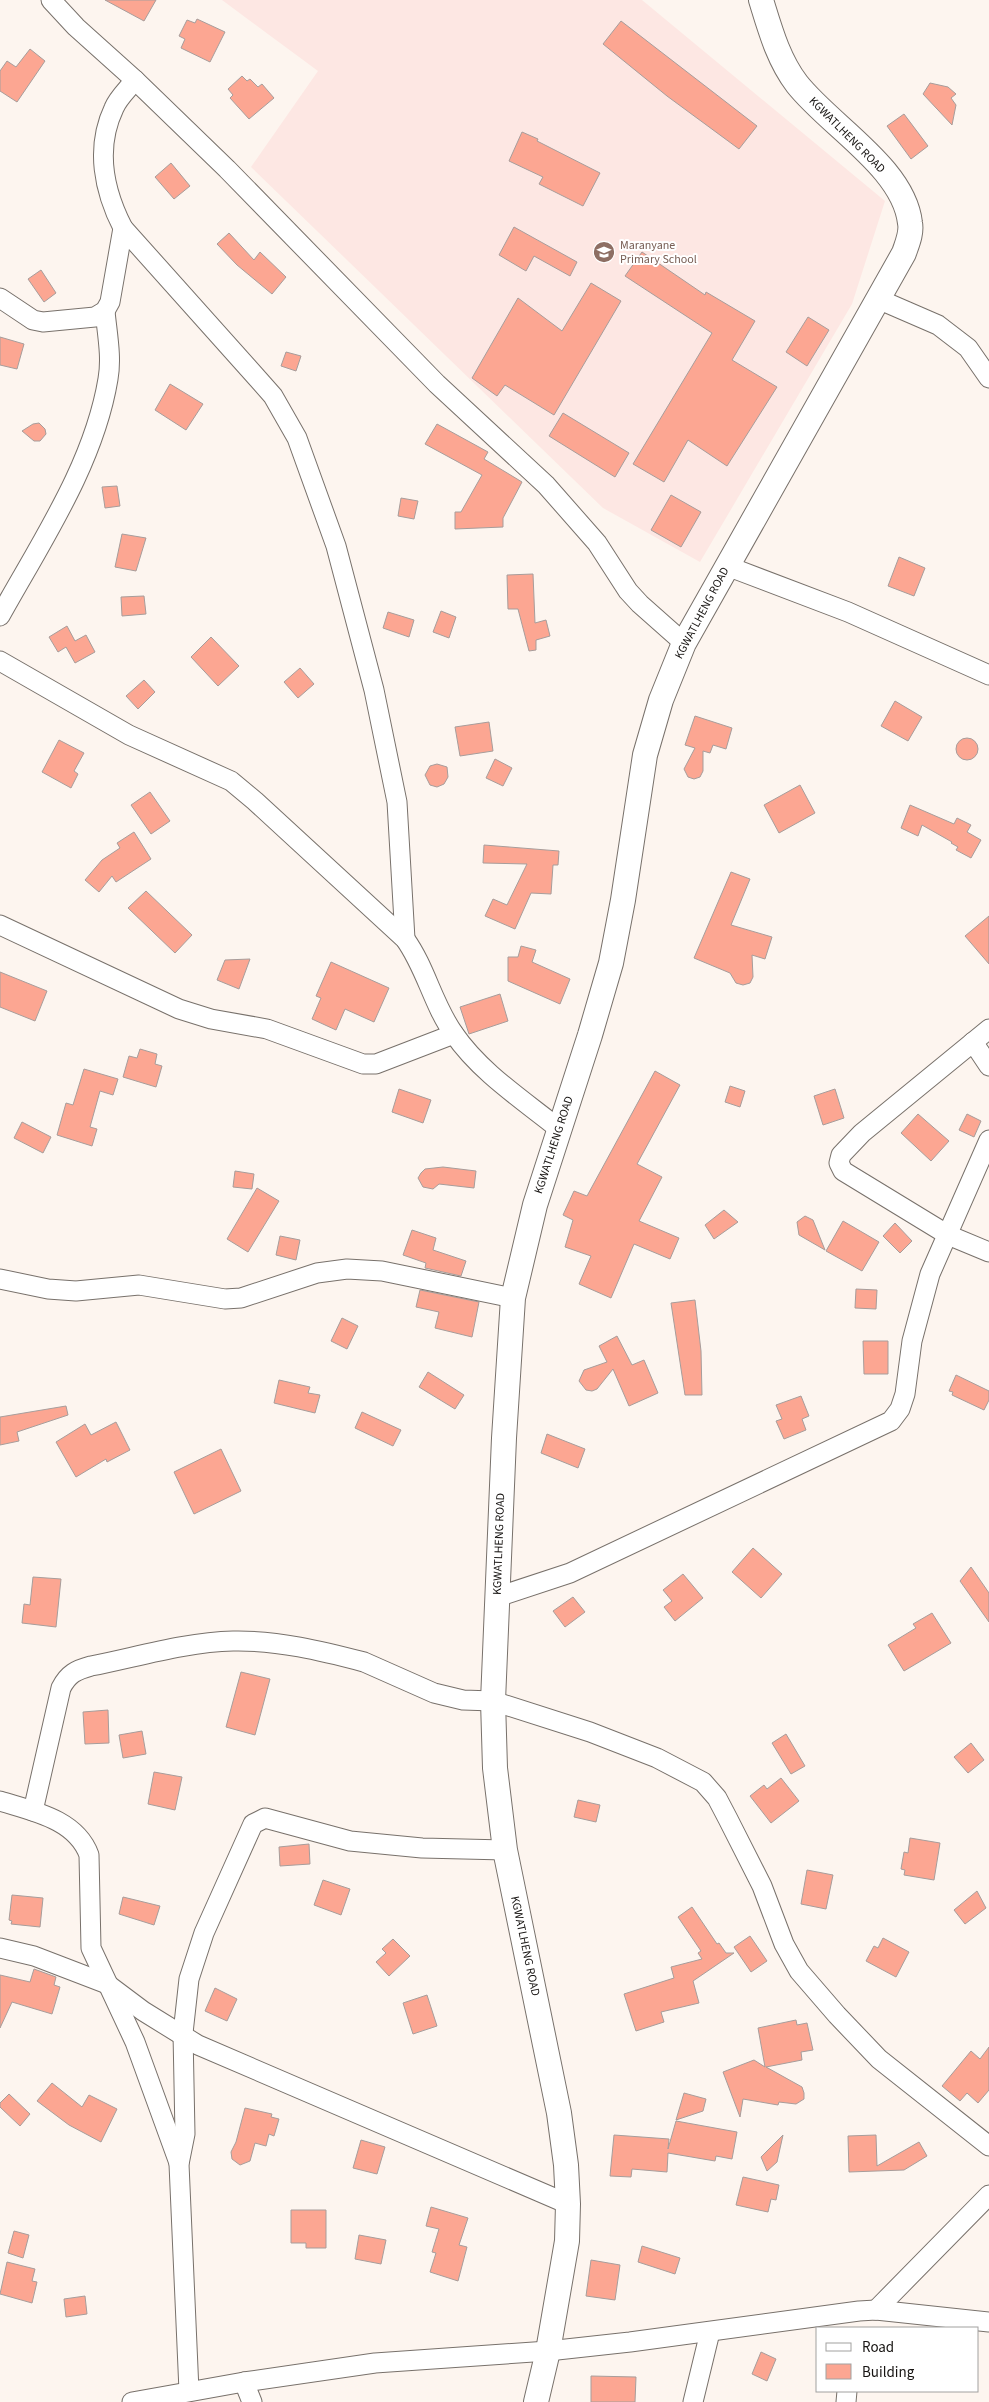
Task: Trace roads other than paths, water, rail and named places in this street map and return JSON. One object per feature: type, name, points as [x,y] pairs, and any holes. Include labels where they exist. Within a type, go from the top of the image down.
[{"type":"street","points":[[51,0],[76,27],[135,80],[226,169],[437,384],[546,485],[598,543],[628,590],[640,604],[684,643]]},
{"type":"street","name":"KGWATLHENG ROAD","points":[[536,2402],[548,2351],[567,2241],[568,2204],[566,2164],[559,2113],[505,1850],[495,1768],[493,1701],[504,1438],[513,1298],[535,1205],[590,1035],[611,963],[623,900],[645,755],[661,700],[684,643],[904,252],[911,225],[905,200],[885,172],[823,114],[796,82],[777,50],[761,0]]},
{"type":"street","points":[[135,80],[114,106],[105,132],[105,177],[111,202],[123,228],[273,396],[297,438],[336,546],[374,690],[397,802],[405,939]]},
{"type":"street","points":[[0,298],[33,320],[43,322],[95,318],[105,311],[110,302],[123,228]]},
{"type":"street","points":[[878,299],[938,325],[968,348],[989,378]]},
{"type":"street","points":[[0,616],[67,494],[83,461],[94,431],[109,377],[105,311]]},
{"type":"street","points":[[727,566],[848,612],[989,675]]},
{"type":"street","points":[[0,661],[129,735],[231,781],[405,939],[417,955],[454,1034],[492,1076],[559,1128]]},
{"type":"street","points":[[0,925],[178,1009],[211,1019],[267,1029],[363,1064],[376,1064],[454,1034]]},
{"type":"street","points":[[989,1029],[862,1133],[841,1155],[839,1163],[843,1172],[948,1235],[989,1252]]},
{"type":"street","points":[[973,1042],[989,1066]]},
{"type":"street","points":[[497,1597],[570,1573],[891,1421],[900,1409],[905,1394],[912,1341],[930,1274],[989,1140]]},
{"type":"street","points":[[0,1279],[48,1289],[76,1291],[139,1285],[225,1299],[242,1298],[317,1273],[347,1270],[382,1271],[513,1298]]},
{"type":"street","points":[[33,1811],[61,1688],[66,1677],[78,1670],[91,1666],[205,1644],[234,1641],[262,1642],[364,1662],[447,1698],[493,1701],[590,1732],[657,1758],[703,1782],[717,1798],[728,1819],[762,1886],[784,1944],[800,1970],[837,2015],[880,2059],[989,2146]]},
{"type":"street","points":[[0,1801],[33,1811],[72,1830],[84,1842],[89,1855],[91,1948],[135,2042],[179,2164]]},
{"type":"street","points":[[189,2391],[179,2164],[185,2134],[182,2034],[189,1979],[204,1933],[253,1824],[259,1819],[264,1818],[335,1837],[367,1843],[422,1848],[505,1850]]},
{"type":"street","points":[[0,1948],[34,1956],[107,1984],[143,2011],[198,2045],[568,2204]]},
{"type":"street","points":[[864,2317],[989,2195]]},
{"type":"street","points":[[132,2402],[244,2382],[375,2363],[548,2351],[710,2332],[780,2320],[864,2317],[989,2322]]},
{"type":"street","points":[[693,2402],[710,2332]]},
{"type":"street","points":[[244,2382],[252,2402]]},
{"type":"place","name":"Maranyane Primary School","points":[[604,252]]}]
